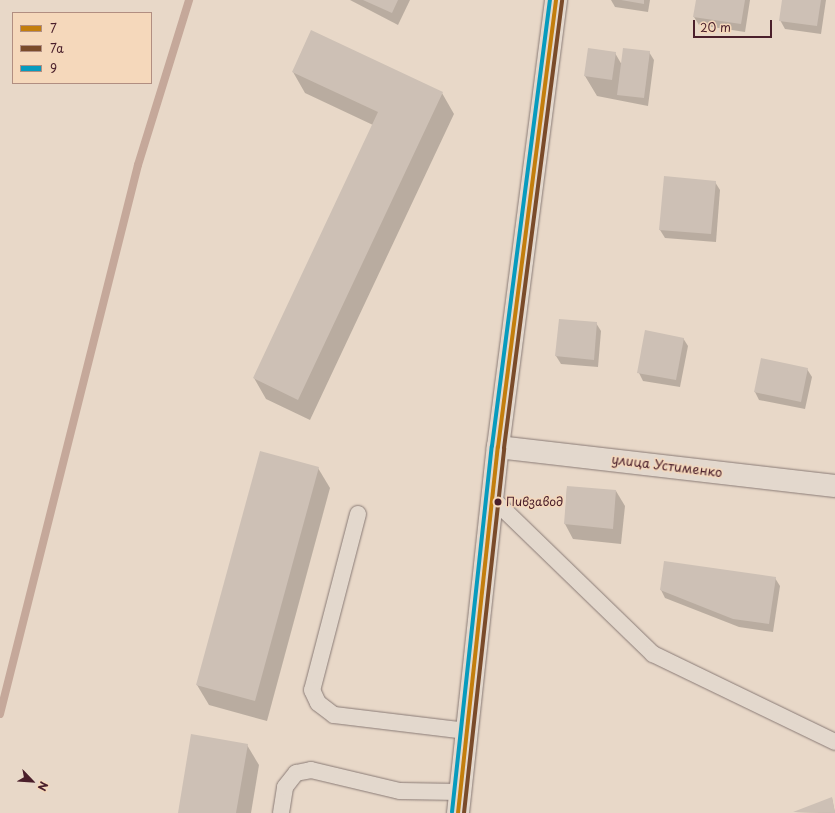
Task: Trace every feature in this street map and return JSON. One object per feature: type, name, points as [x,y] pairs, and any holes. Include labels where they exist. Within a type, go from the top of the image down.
[{"type":"street","points":[[458,813],[498,447],[556,0]]},
{"type":"street","name":"улица Устименко","points":[[498,447],[835,486]]},
{"type":"lane","points":[[493,499],[653,654],[835,742]]},
{"type":"lane","points":[[358,514],[312,690],[318,703],[334,715],[467,731]]},
{"type":"lane","points":[[281,813],[285,787],[296,773],[311,770],[400,791],[460,792]]},
{"type":"building","points":[[363,0],[398,0],[392,13]]},
{"type":"building","points":[[621,0],[644,0],[644,4]]},
{"type":"building","points":[[696,0],[745,0],[741,24],[693,17]]},
{"type":"building","points":[[782,0],[821,0],[817,26],[779,21]]},
{"type":"building","points":[[311,30],[443,92],[298,400],[253,378],[378,112],[292,72]]},
{"type":"building","points":[[588,48],[616,52],[612,80],[584,76]]},
{"type":"building","points":[[623,48],[650,51],[644,98],[617,95]]},
{"type":"building","points":[[664,176],[716,181],[711,234],[659,230]]},
{"type":"building","points":[[559,319],[597,322],[594,360],[555,356]]},
{"type":"building","points":[[645,330],[684,338],[676,380],[637,373]]},
{"type":"building","points":[[761,358],[808,368],[801,402],[754,392]]},
{"type":"building","points":[[260,451],[319,467],[255,701],[196,685]]},
{"type":"building","points":[[567,486],[616,490],[613,529],[564,524]]},
{"type":"building","points":[[664,561],[776,577],[769,624],[733,619],[660,590]]},
{"type":"building","points":[[191,734],[248,744],[236,813],[178,813]]},
{"type":"building","points":[[832,797],[835,813],[793,812]]},
{"type":"waterway","points":[[0,714],[138,165],[189,0]]},
{"type":"transit line","name":"9","points":[[452,812],[492,446],[550,0]]},
{"type":"transit line","name":"7","points":[[458,813],[498,447],[556,0]]},
{"type":"transit line","name":"7а","points":[[464,813],[504,448],[562,1]]},
{"type":"place","name":"Пивзавод","points":[[498,502]]}]
